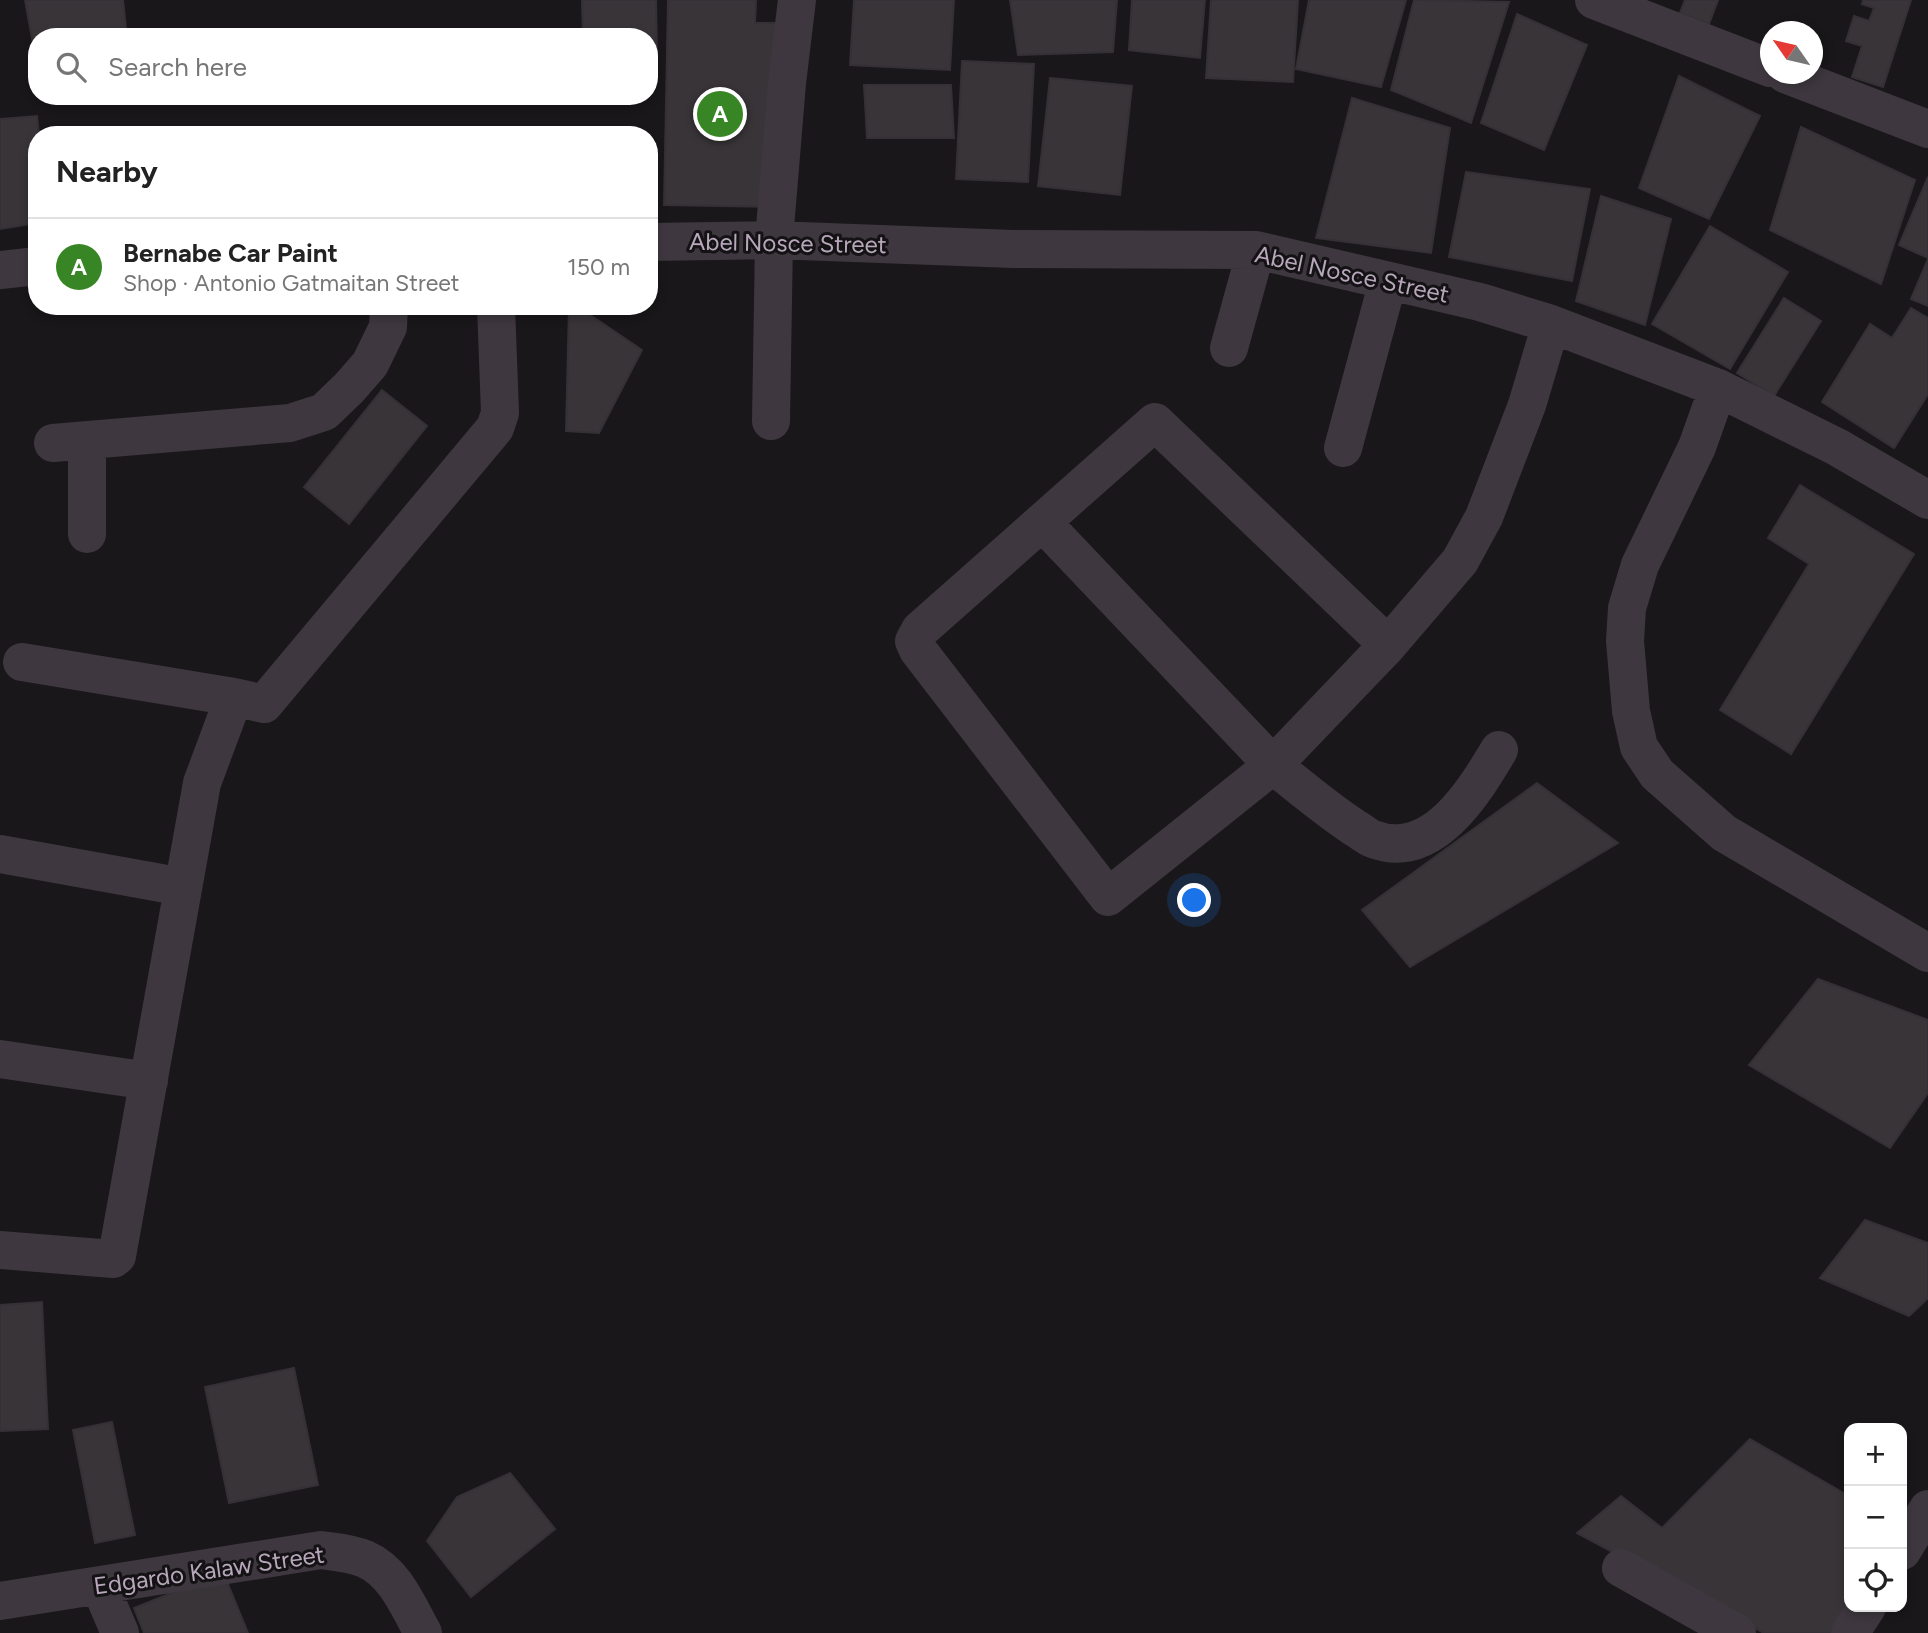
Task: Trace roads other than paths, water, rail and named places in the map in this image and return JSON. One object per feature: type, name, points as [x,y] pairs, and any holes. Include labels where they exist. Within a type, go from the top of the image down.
[{"type":"street","points":[[771,421],[774,240],[797,0]]},
{"type":"street","points":[[1594,0],[1760,64]]},
{"type":"street","points":[[1811,84],[1928,129]]},
{"type":"street","name":"Abel Nosce Street","points":[[658,242],[774,240],[1013,249],[1256,250],[1480,302],[1550,324],[1718,388],[1837,447],[1928,500]]},
{"type":"street","points":[[1229,348],[1256,250]]},
{"type":"street","points":[[0,270],[28,267]]},
{"type":"street","points":[[1343,447],[1388,281]]},
{"type":"street","points":[[87,534],[70,442],[290,422],[324,412],[370,364],[388,327],[389,315]]},
{"type":"street","points":[[22,662],[264,704],[495,428],[500,413],[496,315]]},
{"type":"street","points":[[1388,645],[1155,422],[920,630],[914,641],[1004,764],[1108,897],[1273,765],[1388,645],[1460,561],[1484,517],[1527,405],[1550,324]]},
{"type":"street","points":[[1718,388],[1697,447],[1640,565],[1627,608],[1625,641],[1631,711],[1639,747],[1657,774],[1724,833],[1928,953]]},
{"type":"street","points":[[1042,522],[1273,765],[1316,800],[1373,839],[1397,844],[1419,841],[1443,825],[1481,781],[1499,751]]},
{"type":"street","points":[[0,1250],[113,1259],[117,1256],[202,783],[234,697]]},
{"type":"street","points":[[0,855],[183,887]]},
{"type":"street","points":[[0,1059],[149,1081]]},
{"type":"street","points":[[1903,1549],[1928,1509]]},
{"type":"street","name":"Edgardo Kalaw Street","points":[[0,1601],[321,1550],[365,1559],[375,1566],[393,1581],[423,1633]]},
{"type":"street","points":[[1621,1568],[1737,1633]]},
{"type":"street","points":[[100,1586],[120,1633]]},
{"type":"street","points":[[1850,1633],[1864,1612]]},
{"type":"place","name":"Bernabe Car Paint","points":[[720,114]]}]
